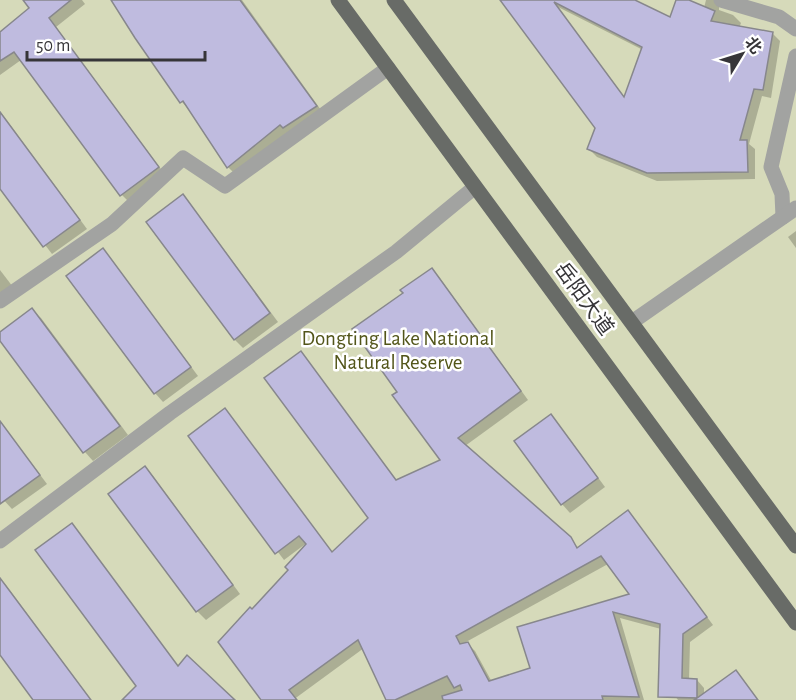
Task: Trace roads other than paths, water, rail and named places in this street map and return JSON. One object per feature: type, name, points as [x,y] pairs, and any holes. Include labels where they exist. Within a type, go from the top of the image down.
[{"type":"main road","name":"岳阳大道","points":[[338,0],[796,624]]},
{"type":"main road","name":"岳阳大道","points":[[394,0],[796,546]]},
{"type":"street","points":[[721,0],[779,17],[796,29]]},
{"type":"street","points":[[783,217],[782,194],[771,167],[796,56]]},
{"type":"street","points":[[0,301],[112,224],[183,158],[225,186],[388,68]]},
{"type":"street","points":[[0,541],[170,413],[396,252],[475,187]]},
{"type":"street","points":[[632,322],[796,208]]},
{"type":"park label","name":"Dongting Lake National Natural Reserve","points":[[398,350]]}]
